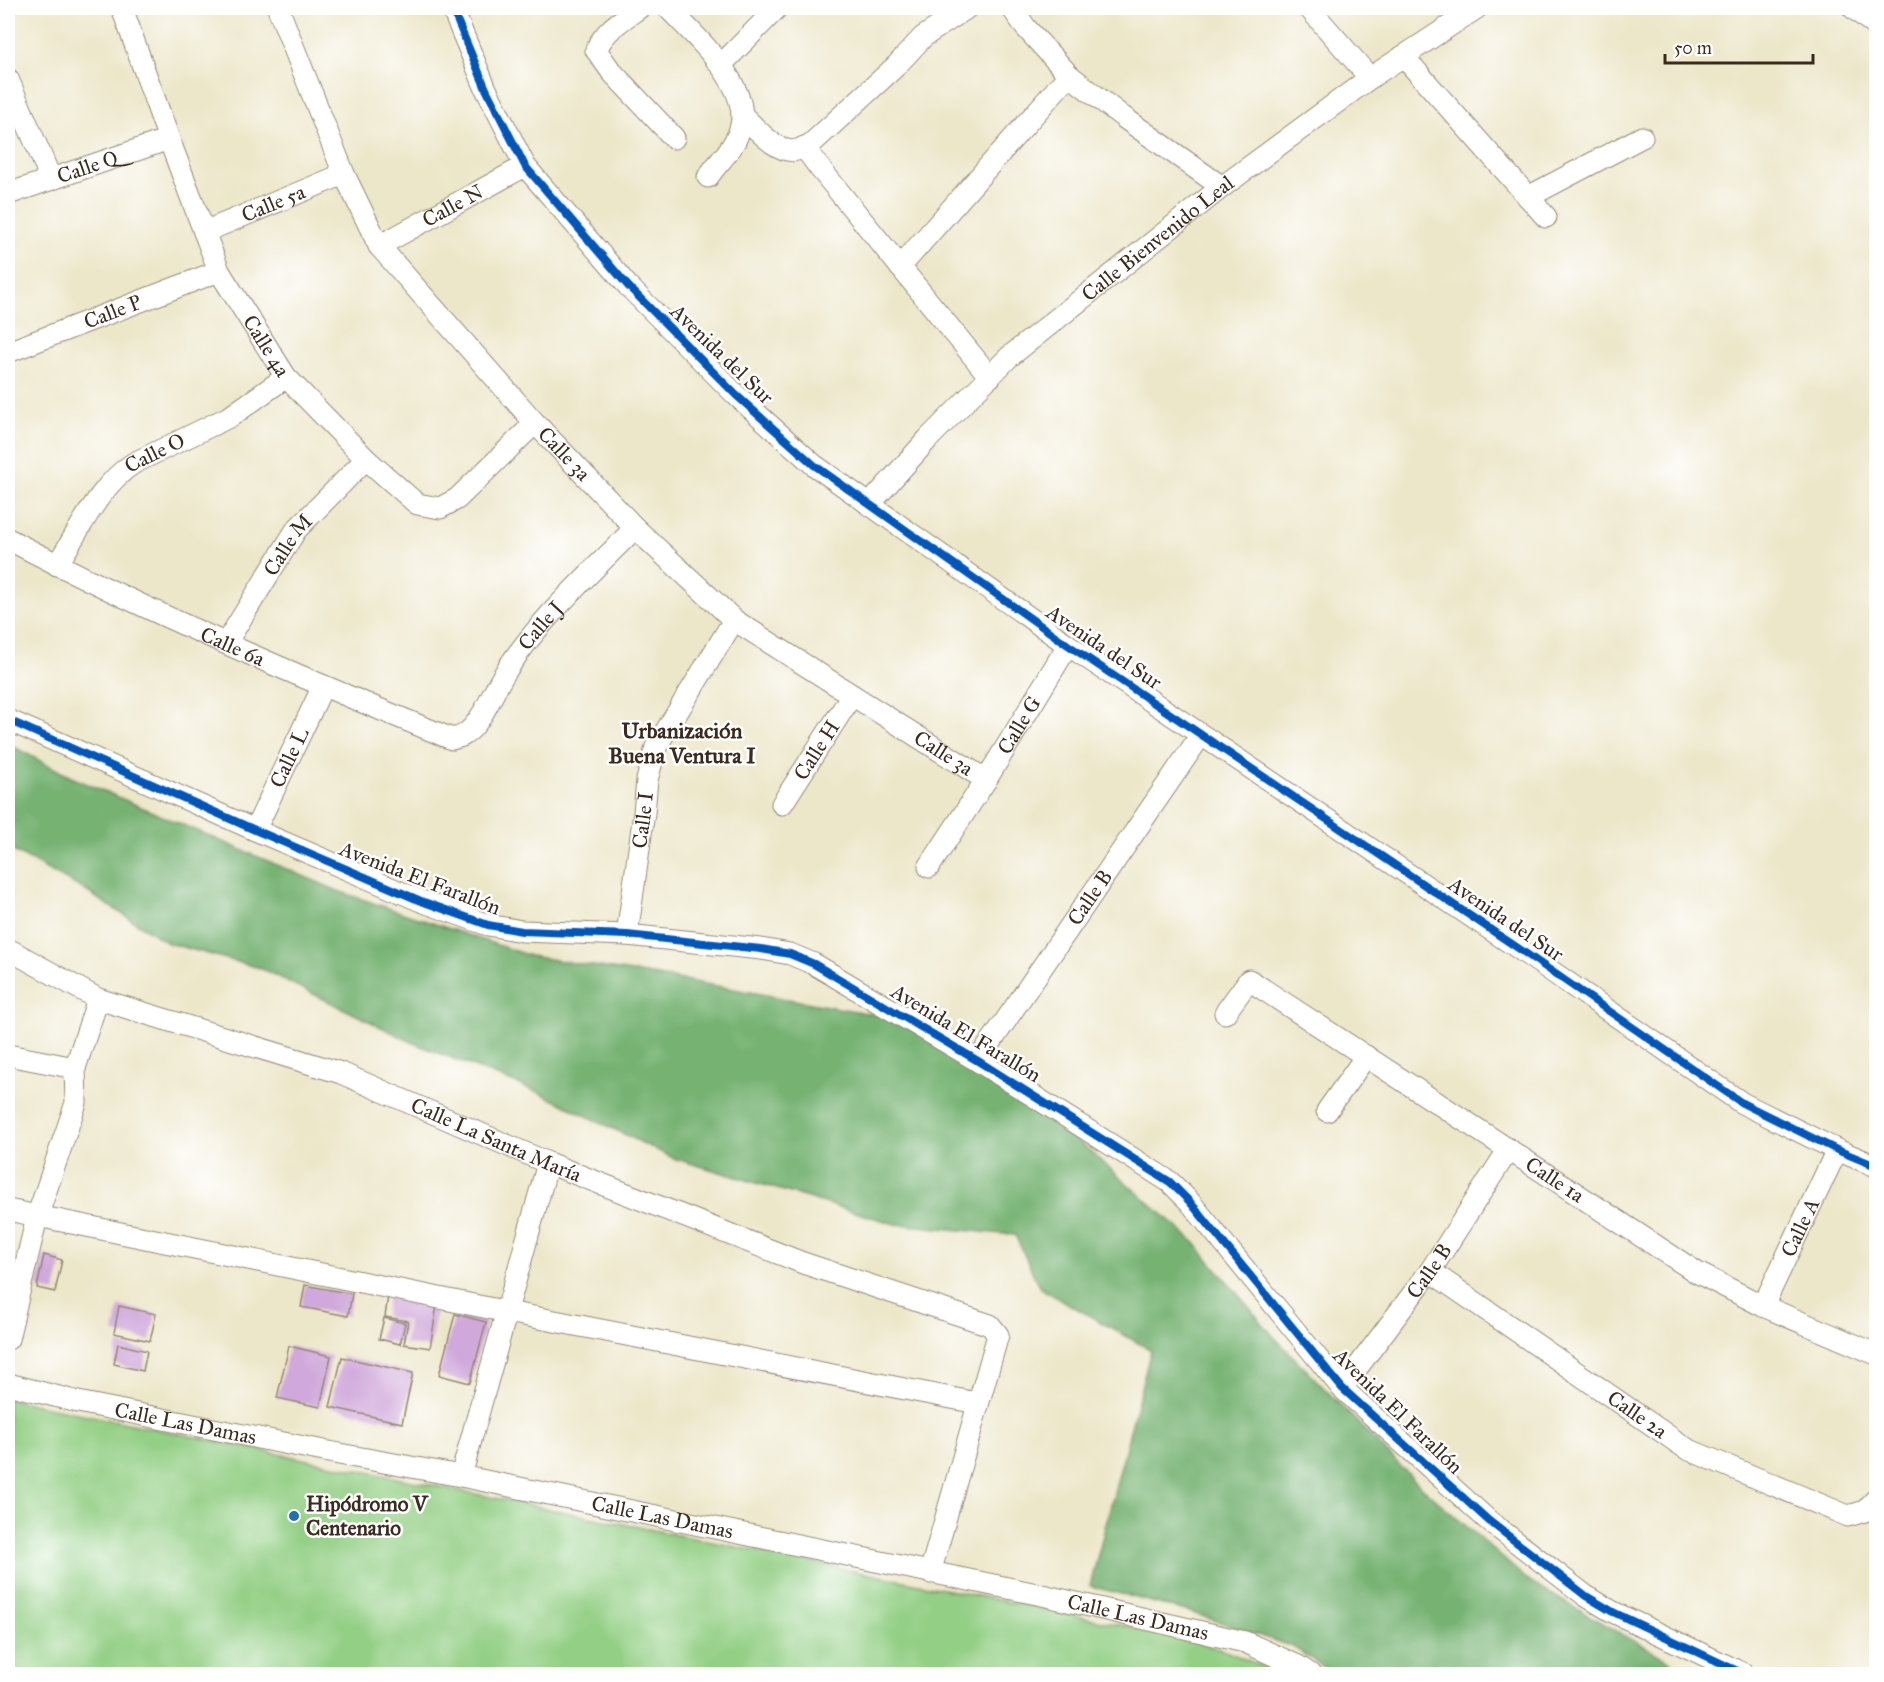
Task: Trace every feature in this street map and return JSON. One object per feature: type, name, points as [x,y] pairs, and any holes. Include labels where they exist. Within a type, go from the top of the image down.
[{"type":"street","name":"Calle 4a","points":[[122,8],[219,271],[286,377],[366,459],[417,504],[440,508],[457,500],[535,423]]},
{"type":"street","name":"Calle 3a","points":[[279,8],[344,174],[379,246],[535,423],[635,528],[734,620],[986,780]]},
{"type":"street","points":[[639,8],[615,24],[596,50],[610,71],[674,138]]},
{"type":"street","points":[[668,8],[722,64],[740,102],[744,117],[739,134],[725,157],[708,177]]},
{"type":"street","points":[[722,64],[777,8]]},
{"type":"street","points":[[744,117],[782,148],[795,151],[811,144],[896,66],[923,37],[967,8]]},
{"type":"street","points":[[1011,8],[1069,75],[1123,117],[1222,187]]},
{"type":"street","points":[[1309,8],[1370,78]]},
{"type":"street","name":"Calle Bienvenido Leal","points":[[869,505],[928,440],[1009,357],[1222,187],[1370,78],[1477,8]]},
{"type":"street","points":[[1852,8],[1876,26]]},
{"type":"street","name":"Avenida del Sur","points":[[455,9],[486,88],[525,166],[628,286],[736,395],[814,465],[1068,645],[1515,946],[1742,1103],[1837,1150],[1876,1166]]},
{"type":"street","points":[[1403,56],[1546,218]]},
{"type":"street","points":[[900,267],[1069,75]]},
{"type":"street","points":[[8,80],[51,179]]},
{"type":"street","points":[[1528,197],[1642,137]]},
{"type":"street","name":"Calle Q","points":[[8,194],[169,139]]},
{"type":"street","points":[[804,147],[990,376]]},
{"type":"street","name":"Calle N","points":[[379,246],[525,166]]},
{"type":"street","name":"Calle 5a","points":[[204,232],[344,174]]},
{"type":"street","name":"Calle P","points":[[8,352],[219,271]]},
{"type":"street","name":"Calle O","points":[[57,565],[108,486],[121,472],[134,463],[231,416],[286,377]]},
{"type":"street","name":"Calle M","points":[[226,643],[296,530],[366,459]]},
{"type":"street","name":"Calle J","points":[[464,735],[474,727],[504,673],[523,646],[635,528]]},
{"type":"street","name":"Calle 6a","points":[[8,539],[57,565],[323,686],[452,739],[464,735]]},
{"type":"street","name":"Calle I","points":[[627,935],[647,780],[656,747],[734,620]]},
{"type":"street","name":"Calle G","points":[[929,867],[986,780],[1068,645]]},
{"type":"street","name":"Calle L","points":[[255,830],[323,686]]},
{"type":"street","name":"Calle H","points":[[782,804],[852,694]]},
{"type":"street","name":"Avenida El Farallón","points":[[8,720],[421,901],[488,925],[522,931],[627,935],[790,954],[814,964],[978,1061],[1170,1182],[1190,1202],[1342,1388],[1489,1521],[1586,1596],[1612,1612],[1744,1674]]},
{"type":"street","name":"Calle B","points":[[978,1061],[1201,735]]},
{"type":"street","name":"Calle La Santa María","points":[[8,949],[98,999],[341,1072],[548,1163],[803,1263],[990,1325],[998,1335],[977,1403]]},
{"type":"street","name":"Calle 1a","points":[[1225,1013],[1249,980],[1696,1272],[1763,1306],[1876,1354]]},
{"type":"street","points":[[8,1339],[38,1217],[76,1103],[75,1068],[98,999]]},
{"type":"street","points":[[8,1055],[75,1068]]},
{"type":"street","points":[[1327,1111],[1366,1056]]},
{"type":"street","name":"Calle B","points":[[1342,1388],[1430,1271],[1509,1149]]},
{"type":"street","name":"Calle A","points":[[1763,1306],[1837,1150]]},
{"type":"street","points":[[461,1476],[548,1163]]},
{"type":"street","points":[[8,1210],[508,1312],[977,1403],[930,1573]]},
{"type":"street","name":"Calle 2a","points":[[1430,1271],[1687,1449],[1848,1516],[1871,1505]]},
{"type":"street","name":"Calle Las Damas","points":[[8,1384],[78,1402],[461,1476],[1042,1595],[1245,1642],[1298,1666],[1310,1674]]},
{"type":"green space","points":[[8,744],[71,777],[338,891],[530,956],[683,980],[911,1021],[1007,1079],[1193,1241],[1274,1337],[1416,1482],[1531,1583],[1693,1674],[1335,1674],[1293,1647],[1190,1612],[1090,1586],[1151,1350],[1040,1288],[1015,1235],[895,1224],[673,1158],[540,1093],[416,1044],[260,968],[168,943],[83,889],[8,848]]},
{"type":"green space","name":"Hipódromo V Centenario","points":[[8,1399],[1155,1632],[1218,1648],[1281,1674],[8,1674]]},
{"type":"building","points":[[44,1255],[62,1260],[55,1292],[37,1288]]},
{"type":"building","points":[[305,1285],[352,1294],[348,1316],[301,1307]]},
{"type":"building","points":[[388,1296],[437,1305],[430,1348],[404,1344],[408,1321],[385,1317]]},
{"type":"building","points":[[119,1306],[156,1314],[150,1341],[114,1333]]},
{"type":"building","points":[[455,1314],[486,1322],[470,1383],[439,1375]]},
{"type":"building","points":[[384,1318],[405,1323],[400,1344],[379,1339]]},
{"type":"building","points":[[118,1344],[147,1351],[143,1371],[114,1364]]},
{"type":"building","points":[[289,1346],[331,1356],[320,1407],[277,1398]]},
{"type":"building","points":[[342,1357],[413,1373],[402,1423],[330,1407]]},
{"type":"cycle path","points":[[452,8],[486,89],[525,166],[628,286],[736,395],[814,465],[1068,645],[1515,946],[1742,1103],[1837,1150],[1876,1166]]},
{"type":"cycle path","points":[[8,720],[421,901],[488,925],[522,931],[627,935],[761,949],[790,954],[814,964],[978,1061],[1170,1182],[1190,1202],[1342,1388],[1489,1521],[1586,1596],[1613,1612],[1744,1674]]},
{"type":"place","name":"Hipódromo V Centenario","points":[[294,1516]]},
{"type":"district","name":"Urbanización Buena Ventura I","points":[[682,742]]}]
